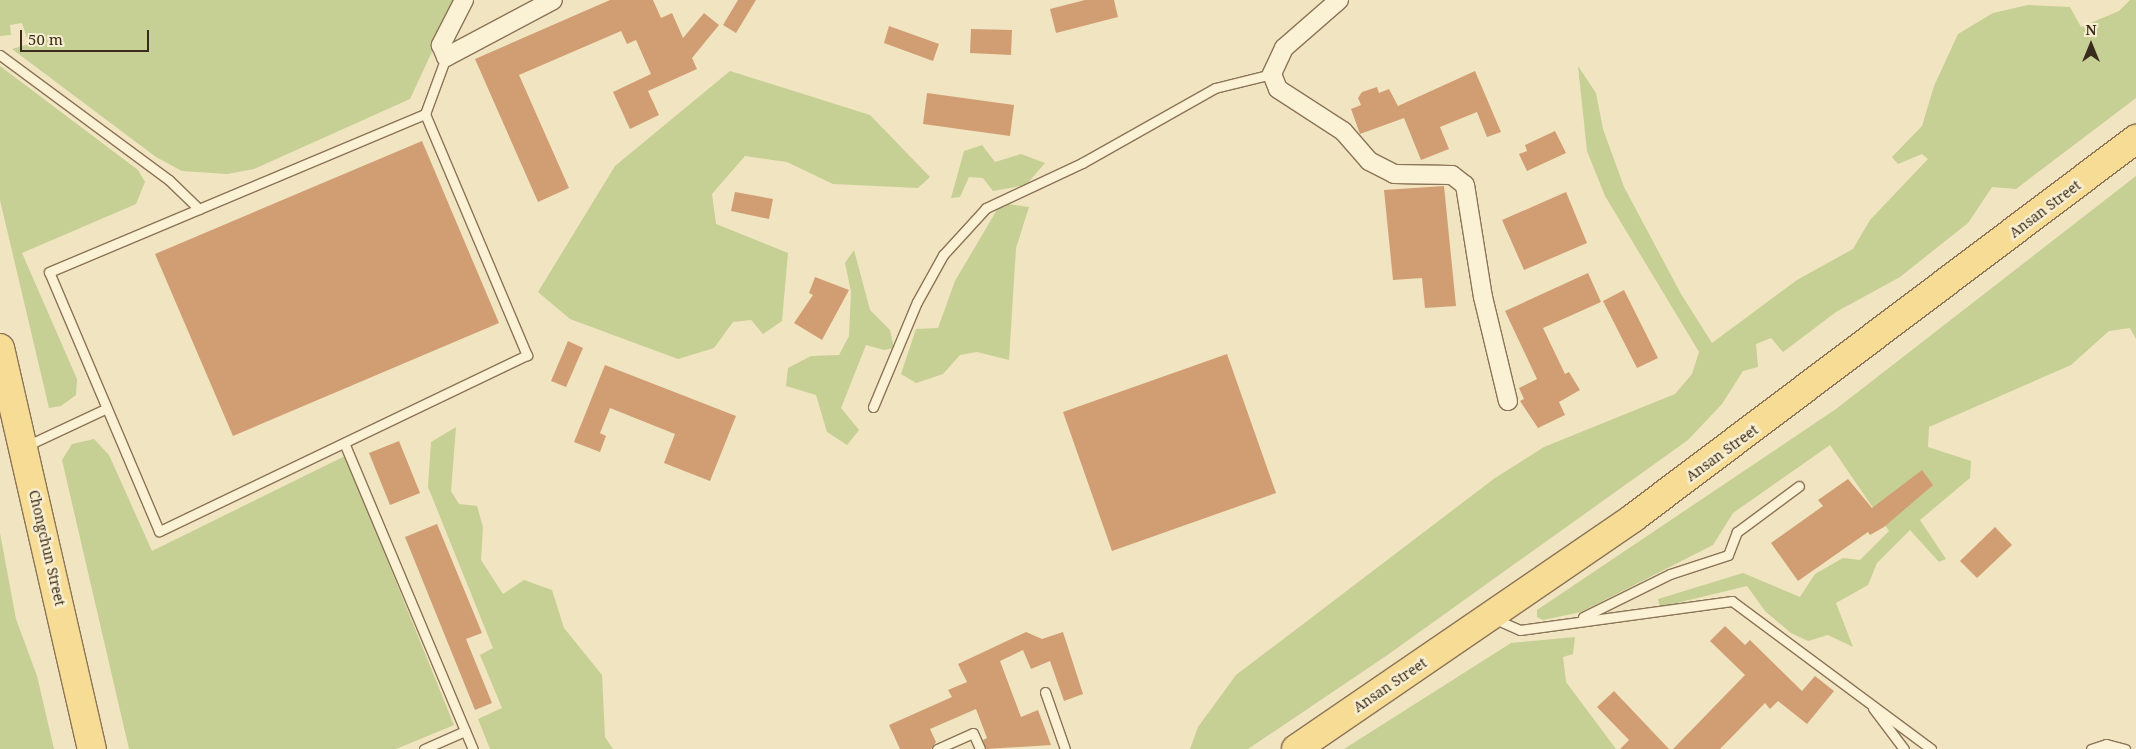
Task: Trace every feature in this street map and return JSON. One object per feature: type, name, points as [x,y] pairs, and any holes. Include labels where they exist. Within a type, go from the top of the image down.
[{"type":"main road","name":"Ansan Street","points":[[1296,749],[1490,616],[1789,403],[2136,139]]},
{"type":"main road","name":"Chongchun Street","points":[[0,348],[92,749]]},
{"type":"street","points":[[464,0],[442,45],[446,58],[552,0]]},
{"type":"street","points":[[1339,0],[1284,48],[1272,74],[1278,89],[1344,132],[1369,161],[1394,174],[1452,175],[1465,185],[1483,297],[1508,401]]},
{"type":"lane","points":[[0,55],[169,180],[199,209]]},
{"type":"lane","points":[[425,114],[50,272],[159,531],[345,445],[527,355],[425,114],[446,58]]},
{"type":"lane","points":[[873,407],[917,302],[943,255],[986,208],[1082,163],[1215,88],[1272,74]]},
{"type":"lane","points":[[24,447],[107,408]]},
{"type":"lane","points":[[345,445],[473,749]]},
{"type":"lane","points":[[1578,620],[1670,574],[1728,554],[1737,532],[1800,486]]},
{"type":"lane","points":[[1490,616],[1520,630],[1578,620],[1732,600],[1931,749]]},
{"type":"lane","points":[[1045,692],[1065,749]]},
{"type":"lane","points":[[1870,704],[1904,749]]},
{"type":"lane","points":[[424,749],[465,731]]},
{"type":"lane","points":[[937,749],[973,733],[980,749]]},
{"type":"lane","points":[[2090,749],[2106,744],[2125,749]]},
{"type":"green space","points":[[0,0],[456,0],[410,99],[254,169],[227,174],[182,171],[156,157],[12,49],[29,44],[22,23],[10,25],[11,35],[0,36]]},
{"type":"green space","points":[[2130,0],[2136,0],[2136,98],[2016,189],[1992,187],[1968,223],[1900,277],[1836,312],[1783,352],[1771,338],[1756,344],[1758,367],[1743,371],[1722,404],[1688,440],[1386,656],[1248,749],[1190,749],[1198,727],[1236,675],[1495,478],[1544,447],[1675,394],[1692,374],[1699,352],[1605,196],[1587,151],[1578,66],[1596,93],[1603,129],[1624,187],[1681,294],[1712,343],[1797,280],[1853,249],[1870,220],[1928,159],[1922,154],[1898,164],[1892,157],[1922,126],[1934,86],[1958,34],[1993,13],[2028,5],[2070,7],[2081,27],[2119,11]]},
{"type":"green space","points":[[0,66],[138,170],[145,182],[136,204],[22,253],[77,379],[76,395],[61,406],[49,408],[0,200]]},
{"type":"green space","points":[[730,71],[870,115],[930,177],[918,188],[833,184],[787,162],[745,156],[712,194],[716,224],[788,253],[782,321],[763,334],[751,320],[733,322],[714,348],[678,359],[570,319],[538,292],[615,166]]},
{"type":"green space","points":[[982,145],[995,162],[1021,154],[1045,163],[1026,185],[993,191],[983,178],[969,177],[960,197],[951,198],[964,151]]},
{"type":"green space","points":[[2136,176],[2136,339],[2130,328],[2109,331],[2071,365],[1929,427],[1928,447],[1971,461],[1970,478],[1920,520],[1946,559],[1939,562],[1910,530],[1877,563],[1868,585],[1836,603],[1853,647],[1828,635],[1808,641],[1791,633],[1765,611],[1747,586],[1660,607],[1658,599],[1743,573],[1800,597],[1815,574],[1843,558],[1860,560],[1889,531],[1830,445],[1733,513],[1713,545],[1581,612],[1543,620],[1537,617],[1537,610],[1836,409]]},
{"type":"green space","points":[[1001,203],[1029,207],[1016,248],[1009,360],[977,352],[960,355],[943,374],[916,383],[901,374],[916,329],[938,328],[955,281]]},
{"type":"green space","points":[[854,250],[870,310],[890,330],[894,348],[884,350],[866,345],[841,408],[859,430],[847,445],[827,432],[816,395],[786,386],[788,368],[811,356],[839,355],[849,336],[851,292],[845,263]]},
{"type":"green space","points":[[456,427],[451,491],[459,504],[477,506],[483,527],[481,560],[503,594],[524,580],[552,590],[564,628],[602,675],[605,737],[613,749],[490,749],[478,719],[502,708],[480,655],[493,648],[428,487],[431,442]]},
{"type":"green space","points":[[94,439],[109,455],[152,551],[345,456],[454,725],[396,749],[129,749],[62,460],[72,444]]},
{"type":"green space","points":[[0,533],[16,619],[37,676],[54,749],[0,749]]},
{"type":"green space","points":[[1575,637],[1573,654],[1563,657],[1566,682],[1616,749],[1344,749],[1511,643]]},
{"type":"building","points":[[610,0],[653,0],[661,18],[672,13],[683,38],[704,13],[719,25],[692,58],[697,69],[648,91],[659,115],[630,129],[613,92],[651,74],[636,40],[627,44],[621,31],[519,75],[569,188],[538,202],[475,59]]},
{"type":"building","points":[[738,0],[756,0],[736,33],[723,25]]},
{"type":"building","points":[[1085,0],[1114,0],[1118,17],[1056,33],[1050,9]]},
{"type":"building","points":[[889,26],[939,44],[933,61],[884,43]]},
{"type":"building","points":[[971,29],[1012,30],[1011,55],[970,53]]},
{"type":"building","points":[[1475,71],[1501,132],[1487,137],[1477,112],[1440,127],[1449,149],[1421,160],[1404,118],[1360,134],[1351,109],[1361,105],[1358,98],[1362,92],[1377,87],[1379,93],[1389,89],[1398,106]]},
{"type":"building","points":[[927,93],[1014,105],[1010,136],[923,124]]},
{"type":"building","points":[[1555,131],[1566,153],[1527,171],[1519,154],[1527,151],[1525,145]]},
{"type":"building","points":[[422,141],[499,323],[233,436],[155,254]]},
{"type":"building","points":[[1444,186],[1456,306],[1425,308],[1422,278],[1393,280],[1384,190]]},
{"type":"building","points":[[735,192],[773,199],[769,219],[731,211]]},
{"type":"building","points":[[1566,192],[1587,243],[1524,270],[1502,220]]},
{"type":"building","points":[[1588,273],[1601,302],[1543,328],[1565,374],[1569,372],[1580,390],[1559,402],[1565,415],[1538,428],[1520,401],[1524,399],[1519,388],[1537,379],[1505,311]]},
{"type":"building","points":[[815,277],[849,290],[822,340],[794,323],[813,295],[809,293]]},
{"type":"building","points":[[1624,290],[1658,358],[1637,368],[1603,301]]},
{"type":"building","points":[[568,341],[583,348],[566,387],[551,381]]},
{"type":"building","points":[[1227,354],[1276,493],[1112,551],[1063,412]]},
{"type":"building","points":[[605,365],[736,416],[710,481],[664,463],[675,434],[610,408],[600,433],[606,436],[600,452],[574,442]]},
{"type":"building","points":[[399,441],[420,493],[390,505],[369,453]]},
{"type":"building","points":[[1922,470],[1933,485],[1884,527],[1870,535],[1868,532],[1798,581],[1771,543],[1823,506],[1818,500],[1848,479],[1872,508]]},
{"type":"building","points":[[437,524],[482,633],[466,639],[492,703],[475,710],[405,537]]},
{"type":"building","points":[[1995,527],[2012,545],[1977,578],[1960,561]]},
{"type":"building","points":[[1725,626],[1745,645],[1750,640],[1802,691],[1815,676],[1834,691],[1807,724],[1778,701],[1770,709],[1765,703],[1720,749],[1673,749],[1745,675],[1710,641]]},
{"type":"building","points":[[1026,632],[1042,639],[1063,632],[1083,694],[1064,701],[1050,661],[1031,669],[1023,650],[1000,661],[1021,717],[1038,710],[1051,745],[986,749],[983,740],[987,738],[976,709],[930,729],[936,742],[931,749],[900,749],[889,725],[952,697],[948,690],[967,682],[958,664]]},
{"type":"building","points":[[1614,691],[1669,749],[1620,749],[1629,740],[1597,707]]}]
